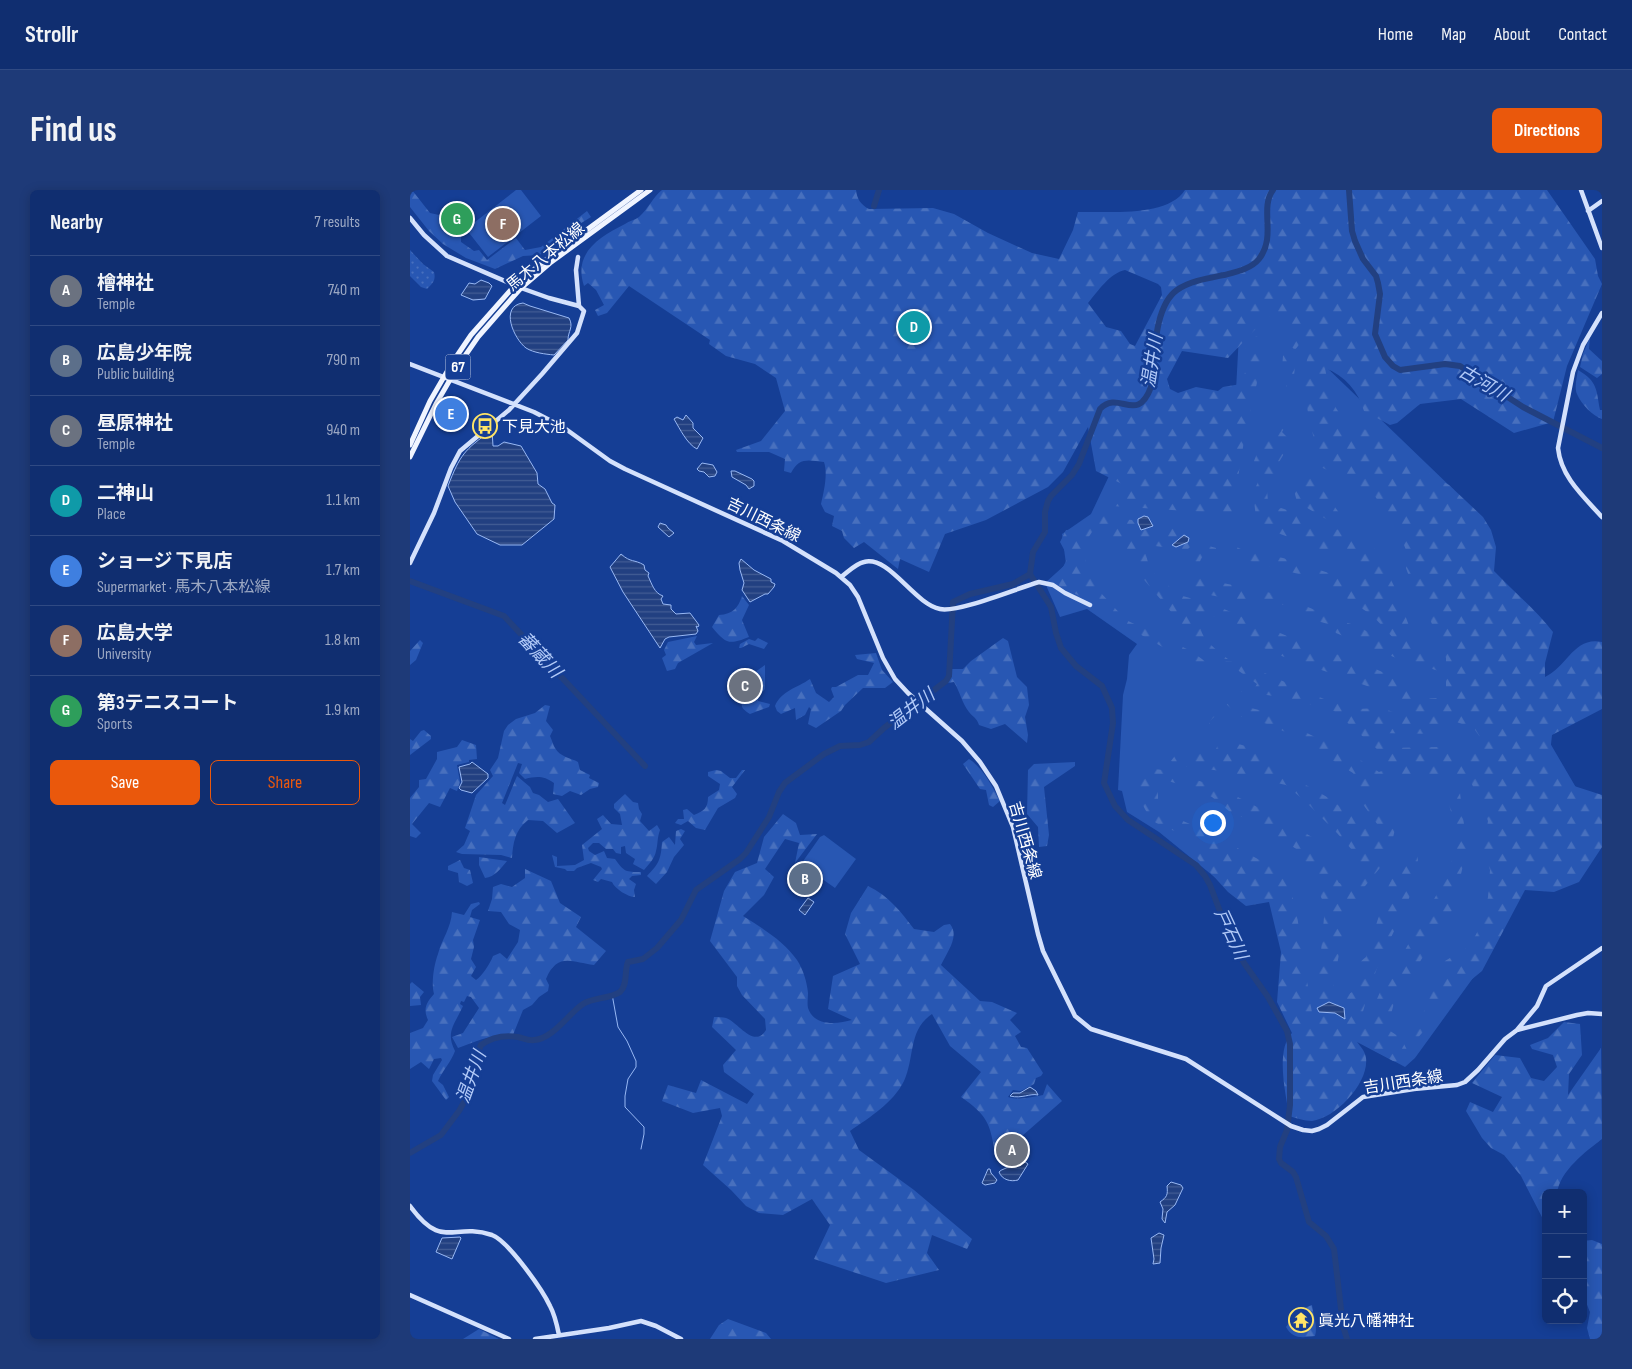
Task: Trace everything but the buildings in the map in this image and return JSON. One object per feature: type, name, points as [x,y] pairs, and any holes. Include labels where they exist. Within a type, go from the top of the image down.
[{"type":"main road","name":"馬木八本松線","points":[[410,445],[430,401],[471,335],[516,285],[547,259],[641,190]]},
{"type":"main road","name":"馬木八本松線","points":[[410,457],[450,379],[478,337],[522,288],[550,264],[650,190]]},
{"type":"main road","points":[[1581,190],[1602,248]]},
{"type":"main road","points":[[1588,211],[1602,201]]},
{"type":"main road","points":[[410,218],[424,235],[447,256],[522,288],[579,306],[584,311],[577,333],[542,374],[514,404],[460,451],[450,468],[434,514],[410,563]]},
{"type":"main road","points":[[578,257],[576,270],[579,306]]},
{"type":"main road","points":[[1602,313],[1583,345],[1573,372],[1560,434],[1559,457],[1565,473],[1602,516]]},
{"type":"main road","name":"吉川西条線","points":[[410,364],[534,412],[563,427],[610,461],[783,541],[841,577],[858,597],[895,679],[916,701],[962,741],[980,762],[996,786],[1013,827],[1044,951],[1075,1016],[1091,1029],[1186,1059],[1200,1066],[1291,1126],[1312,1131],[1327,1125],[1363,1097],[1457,1085],[1465,1082],[1505,1039],[1517,1030],[1577,1015],[1588,1013],[1602,1014]]},
{"type":"main road","points":[[841,577],[864,562],[878,563],[923,602],[940,609],[955,608],[1040,582],[1053,585],[1090,606]]},
{"type":"main road","points":[[1517,1030],[1538,1006],[1546,986],[1602,948]]},
{"type":"main road","points":[[410,1206],[419,1219],[435,1231],[492,1235],[501,1240],[516,1257],[548,1301],[554,1314],[559,1335]]},
{"type":"main road","points":[[410,1295],[509,1339]]},
{"type":"main road","points":[[535,1339],[641,1321],[656,1326],[681,1339]]},
{"type":"green space","points":[[410,190],[412,190],[430,213],[439,215],[461,237],[461,242],[474,251],[479,250],[487,260],[516,238],[525,250],[541,247],[587,211],[591,217],[570,230],[547,252],[539,255],[523,256],[495,269],[466,258],[443,244],[429,231],[410,207]]},
{"type":"green space","points":[[516,190],[521,190],[541,216],[488,257],[466,229]]},
{"type":"green space","points":[[662,190],[856,190],[860,201],[869,209],[933,208],[954,214],[988,233],[1032,253],[1059,259],[1073,230],[1078,212],[1120,212],[1151,209],[1176,199],[1185,190],[1547,190],[1595,259],[1598,276],[1602,284],[1567,366],[1553,422],[1514,433],[1461,399],[1420,404],[1397,423],[1390,425],[1364,411],[1350,385],[1339,375],[1325,368],[1331,400],[1346,424],[1374,432],[1402,451],[1428,473],[1449,485],[1483,517],[1491,530],[1496,547],[1494,571],[1553,632],[1545,663],[1545,677],[1553,672],[1577,648],[1592,641],[1602,642],[1602,709],[1552,735],[1550,753],[1547,753],[1552,765],[1571,785],[1602,795],[1602,847],[1579,882],[1554,892],[1525,890],[1482,971],[1432,1012],[1428,1026],[1415,1041],[1407,1042],[1417,1028],[1445,961],[1470,946],[1483,921],[1488,897],[1490,870],[1483,849],[1488,821],[1471,782],[1452,774],[1430,778],[1390,778],[1377,791],[1371,801],[1376,811],[1389,818],[1399,813],[1388,858],[1361,891],[1345,921],[1333,987],[1338,994],[1347,995],[1357,989],[1359,980],[1358,965],[1366,957],[1388,887],[1402,856],[1411,853],[1418,857],[1413,887],[1376,971],[1362,1015],[1367,1017],[1377,1009],[1377,999],[1385,981],[1437,894],[1453,858],[1453,818],[1447,798],[1460,793],[1467,848],[1453,909],[1394,1003],[1387,1029],[1401,1038],[1411,1058],[1404,1064],[1393,1061],[1357,1042],[1363,1049],[1366,1058],[1366,1068],[1357,1088],[1349,1098],[1331,1113],[1312,1121],[1289,1116],[1284,1085],[1283,1061],[1284,1050],[1292,1033],[1277,1002],[1281,952],[1269,902],[1246,906],[1228,892],[1198,859],[1184,835],[1151,820],[1134,789],[1145,768],[1163,770],[1216,786],[1312,837],[1339,883],[1350,885],[1363,870],[1353,851],[1306,802],[1286,785],[1221,771],[1176,765],[1171,761],[1180,749],[1213,755],[1218,745],[1202,725],[1205,716],[1216,708],[1216,715],[1209,722],[1219,739],[1265,751],[1283,772],[1327,797],[1363,823],[1371,838],[1380,828],[1360,800],[1362,790],[1353,773],[1319,752],[1306,741],[1267,724],[1239,716],[1223,701],[1263,711],[1319,739],[1332,742],[1379,772],[1385,770],[1388,765],[1387,758],[1334,711],[1288,698],[1238,691],[1254,689],[1257,684],[1225,661],[1239,662],[1324,699],[1356,709],[1382,708],[1401,715],[1412,705],[1367,686],[1276,654],[1247,640],[1214,616],[1201,619],[1200,626],[1208,642],[1228,659],[1210,658],[1135,569],[1123,546],[1102,527],[1092,532],[1084,544],[1087,571],[1100,592],[1126,620],[1191,651],[1206,662],[1207,672],[1136,632],[1086,599],[1061,587],[1052,580],[1063,567],[1068,557],[1060,542],[1066,530],[1077,529],[1087,525],[1104,511],[1122,519],[1132,520],[1141,528],[1146,529],[1168,524],[1174,525],[1183,529],[1197,540],[1195,542],[1216,548],[1216,550],[1205,555],[1200,562],[1199,571],[1208,580],[1277,594],[1341,621],[1358,626],[1377,640],[1395,648],[1396,641],[1373,616],[1326,584],[1310,577],[1234,557],[1217,544],[1221,544],[1224,541],[1245,551],[1283,558],[1341,577],[1356,579],[1362,575],[1358,560],[1341,548],[1322,550],[1257,525],[1253,493],[1258,482],[1267,489],[1271,510],[1274,511],[1281,508],[1311,519],[1326,528],[1343,529],[1297,502],[1292,482],[1273,475],[1263,477],[1257,474],[1254,461],[1261,444],[1271,427],[1281,432],[1278,427],[1284,414],[1286,426],[1282,432],[1289,439],[1285,452],[1279,462],[1282,470],[1300,480],[1313,476],[1354,534],[1376,550],[1394,586],[1411,631],[1426,657],[1445,665],[1444,673],[1401,660],[1336,633],[1331,625],[1277,602],[1255,597],[1239,601],[1210,595],[1193,588],[1194,582],[1190,564],[1192,545],[1187,550],[1155,546],[1145,551],[1150,570],[1179,595],[1212,604],[1320,650],[1351,658],[1389,675],[1413,689],[1419,699],[1436,698],[1438,700],[1446,693],[1446,658],[1427,612],[1411,582],[1406,568],[1409,558],[1401,537],[1373,493],[1321,467],[1310,424],[1305,393],[1306,364],[1310,350],[1309,345],[1301,342],[1295,350],[1289,343],[1288,336],[1292,319],[1268,316],[1228,358],[1182,351],[1167,379],[1170,389],[1178,393],[1196,387],[1218,391],[1223,387],[1241,384],[1249,361],[1244,353],[1250,339],[1257,336],[1264,352],[1245,435],[1232,514],[1112,506],[1115,497],[1128,487],[1096,471],[1088,427],[1063,472],[1048,487],[986,520],[945,534],[929,572],[900,559],[898,569],[864,542],[854,548],[844,538],[842,531],[832,526],[834,516],[825,512],[821,504],[826,477],[824,462],[809,460],[801,462],[797,464],[791,473],[784,471],[785,459],[769,452],[737,452],[736,450],[761,441],[785,411],[776,378],[755,364],[726,356],[709,344],[710,340],[629,286],[607,313],[598,316],[595,310],[604,305],[596,290],[588,283],[584,286],[582,264],[585,255],[606,235],[639,217]],"holes":[[[1125,270],[1161,287],[1162,295],[1135,346],[1130,344],[1121,331],[1106,327],[1088,303],[1105,283]],[[1454,721],[1475,730],[1480,737],[1477,739],[1481,745],[1477,751],[1465,755],[1441,747],[1388,748],[1375,733],[1442,734]],[[1168,781],[1192,788],[1212,797],[1235,816],[1248,818],[1301,852],[1325,906],[1319,974],[1319,1001],[1330,1000],[1345,1009],[1344,1022],[1331,1015],[1311,1016],[1296,909],[1289,885],[1282,875],[1269,865],[1204,830],[1169,815],[1160,807],[1158,791]]]},
{"type":"green space","points":[[457,203],[472,222],[457,234],[442,215]]},
{"type":"green space","points":[[1283,246],[1321,362],[1454,490],[1505,666],[1588,808],[1510,888],[1481,967],[1415,1058],[1405,1067],[1310,1016],[1274,900],[1244,901],[1159,832],[1127,812],[1122,791],[1118,790],[1123,695],[1127,679],[1129,655],[1137,644],[1087,609],[1060,617],[1045,583],[1066,564],[1062,534],[1091,514],[1117,459],[1236,390],[1239,334]]},
{"type":"green space","points":[[410,250],[423,264],[434,272],[434,281],[427,289],[421,287],[410,276]]},
{"type":"green space","points":[[1590,337],[1589,349],[1602,361],[1602,374],[1597,378],[1580,367]]},
{"type":"green space","points":[[1287,349],[1296,355],[1294,376],[1289,377],[1282,369],[1283,356]]},
{"type":"green space","points":[[1578,370],[1593,382],[1597,391],[1600,410],[1602,410],[1602,419],[1584,406],[1577,394]]},
{"type":"green space","points":[[1286,378],[1289,378],[1291,384],[1291,400],[1288,404],[1281,400],[1287,384]]},
{"type":"green space","points":[[742,596],[749,605],[742,620],[749,637],[732,642],[725,640],[712,627],[719,615],[734,610]]},
{"type":"green space","points":[[697,636],[694,642],[696,645],[713,643],[678,663],[675,669],[667,671],[662,658],[666,655],[664,650],[668,642]]},
{"type":"green space","points":[[758,638],[768,643],[764,649],[749,644],[739,648],[740,644],[749,639],[755,641]]},
{"type":"green space","points":[[1003,638],[1008,641],[1017,677],[1027,687],[1029,705],[1025,717],[1028,735],[1027,743],[1005,724],[991,729],[979,725],[967,709],[954,682],[947,683],[951,669],[963,669]]},
{"type":"green space","points":[[420,640],[423,643],[416,660],[410,665],[410,651]]},
{"type":"green space","points":[[876,653],[882,670],[893,682],[885,688],[863,688],[841,711],[816,728],[808,724],[811,709],[809,707],[805,715],[796,720],[795,708],[781,714],[777,711],[775,706],[781,697],[810,679],[816,693],[829,702],[834,697],[832,687],[836,687],[858,675],[868,675],[874,663],[857,659],[855,655]]},
{"type":"green space","points":[[765,665],[765,689],[759,696],[758,701],[770,704],[769,707],[750,714],[742,707],[743,702],[751,694],[751,682],[748,677]]},
{"type":"green space","points":[[545,705],[550,706],[546,721],[553,730],[550,736],[555,748],[563,755],[578,762],[580,770],[590,775],[589,778],[599,783],[598,787],[590,789],[581,795],[570,791],[562,796],[553,794],[554,783],[540,777],[525,779],[519,773],[522,764],[518,763],[502,803],[505,805],[517,776],[530,787],[533,793],[548,802],[558,799],[575,823],[557,833],[543,821],[528,820],[520,828],[516,837],[512,858],[501,855],[462,854],[456,852],[464,845],[470,831],[465,828],[476,795],[493,776],[490,770],[498,758],[504,731],[516,719],[535,713]]},
{"type":"green space","points":[[424,730],[431,736],[431,739],[410,755],[410,739],[413,741]]},
{"type":"green space","points":[[462,740],[476,745],[477,759],[457,765],[460,782],[457,791],[450,788],[440,807],[429,803],[412,824],[421,833],[416,838],[410,836],[410,798],[419,787],[419,780],[426,779],[437,759],[437,752],[457,747]]},
{"type":"green space","points":[[969,759],[983,772],[1000,801],[993,807],[989,805],[986,790],[980,789],[963,764]]},
{"type":"green space","points":[[1075,762],[1075,766],[1044,787],[1049,835],[1047,846],[1039,847],[1038,827],[1027,814],[1028,770],[1034,764]]},
{"type":"green space","points":[[742,770],[745,770],[732,787],[737,794],[735,798],[718,808],[705,830],[696,828],[688,821],[681,825],[675,823],[678,819],[684,819],[683,810],[687,809],[694,815],[705,809],[708,797],[719,790],[720,784],[708,776],[708,772],[721,771],[730,778],[736,778]]},
{"type":"green space","points":[[625,794],[633,802],[638,803],[642,814],[640,821],[649,831],[657,825],[660,830],[652,861],[644,870],[633,864],[635,859],[626,853],[625,846],[621,847],[621,854],[616,853],[613,849],[606,849],[599,843],[593,843],[588,848],[595,855],[604,851],[607,858],[615,859],[626,870],[641,872],[641,875],[632,876],[629,879],[636,884],[634,890],[635,897],[622,892],[612,882],[601,879],[598,882],[593,880],[602,869],[601,867],[591,863],[574,871],[567,871],[555,867],[552,855],[557,857],[557,866],[575,865],[584,860],[582,845],[602,829],[597,819],[603,815],[611,824],[622,825],[620,814],[614,808],[614,804]]},
{"type":"green space","points":[[783,814],[796,823],[800,835],[817,834],[795,863],[799,843],[785,839],[765,869],[774,877],[764,895],[743,916],[779,941],[797,960],[806,980],[808,1008],[811,1014],[815,1018],[827,1023],[852,1020],[828,1009],[833,976],[860,964],[845,934],[851,913],[868,886],[888,900],[914,929],[934,932],[944,925],[950,924],[954,934],[953,939],[941,965],[980,1001],[992,1002],[1017,1013],[1010,1020],[1021,1032],[1015,1036],[1021,1047],[1027,1048],[1043,1073],[1036,1078],[1034,1084],[1021,1091],[1013,1090],[1008,1097],[1021,1099],[1043,1095],[1047,1084],[1062,1101],[1015,1142],[995,1153],[986,1121],[977,1109],[961,1097],[981,1072],[950,1046],[932,1014],[924,1020],[915,1036],[907,1072],[899,1089],[880,1109],[850,1131],[859,1150],[914,1190],[972,1239],[967,1249],[932,1235],[927,1253],[939,1270],[886,1283],[814,1259],[830,1225],[812,1199],[783,1215],[759,1213],[746,1206],[703,1165],[722,1116],[720,1108],[693,1113],[662,1101],[668,1085],[696,1093],[701,1080],[747,1104],[754,1094],[724,1072],[723,1065],[736,1050],[712,1027],[714,1017],[725,1018],[751,1036],[757,1037],[766,1030],[765,1019],[742,995],[737,986],[737,977],[710,941],[724,891],[735,872],[757,863],[764,837]]},
{"type":"green space","points":[[681,829],[685,831],[680,839],[684,845],[674,857],[667,872],[656,884],[647,876],[659,861],[662,842],[669,837],[675,845],[676,831]]},
{"type":"green space","points":[[824,835],[856,859],[835,888],[801,864],[820,837]]},
{"type":"green space","points":[[479,857],[507,861],[495,874],[485,878],[479,865]]},
{"type":"green space","points":[[460,860],[464,868],[470,870],[473,883],[467,886],[459,882],[458,873],[448,870],[448,866]]},
{"type":"green space","points":[[525,869],[551,881],[560,903],[581,917],[576,927],[606,951],[594,965],[566,961],[555,965],[546,979],[549,985],[548,991],[523,1010],[513,1035],[493,1036],[458,1048],[452,1037],[463,1033],[479,1008],[471,997],[467,996],[464,1002],[461,1001],[460,1004],[463,1006],[451,1033],[455,1051],[438,1081],[443,1085],[449,1097],[446,1100],[432,1081],[433,1075],[442,1060],[441,1058],[434,1059],[429,1069],[421,1062],[410,1069],[410,1033],[423,1028],[428,1020],[426,1009],[427,1003],[434,994],[435,963],[450,923],[452,912],[464,915],[471,904],[479,902],[480,904],[472,910],[470,917],[480,920],[473,940],[474,947],[471,959],[476,967],[471,976],[476,980],[486,970],[493,956],[500,953],[507,959],[518,942],[520,930],[509,924],[501,912],[488,911],[493,887],[501,884],[512,887],[525,878]]},
{"type":"green space","points":[[412,982],[424,992],[420,997],[421,1005],[410,1006],[410,984]]},
{"type":"green space","points":[[1564,1022],[1580,1024],[1582,1055],[1569,1074],[1568,1095],[1601,1048],[1602,1139],[1574,1163],[1563,1177],[1558,1189],[1542,1189],[1542,1217],[1521,1176],[1504,1155],[1491,1148],[1482,1138],[1466,1111],[1470,1102],[1493,1112],[1502,1097],[1472,1083],[1495,1055],[1520,1058],[1531,1078],[1544,1081],[1557,1067],[1553,1055],[1532,1049],[1530,1045],[1548,1038]]},
{"type":"green space","points":[[1592,1240],[1602,1244],[1602,1339],[1590,1339],[1587,1328],[1590,1312],[1587,1305],[1587,1241]]},
{"type":"green space","points":[[1312,1305],[1316,1324],[1315,1336],[1295,1336],[1286,1327],[1292,1319],[1294,1312]]},
{"type":"green space","points":[[728,1319],[766,1333],[771,1339],[710,1339],[719,1325]]},
{"type":"green space","points":[[479,1329],[499,1339],[463,1339]]},
{"type":"shaded area","points":[[481,280],[492,286],[485,299],[473,300],[461,295],[469,283],[475,284]]},
{"type":"shaded area","points":[[523,303],[569,318],[571,327],[568,340],[554,355],[529,350],[517,338],[513,331],[510,316],[516,305]]},
{"type":"shaded area","points":[[686,415],[693,423],[693,428],[703,438],[697,449],[687,440],[674,419],[677,417],[683,420]]},
{"type":"shaded area","name":"下見大池","points":[[492,430],[493,446],[498,446],[504,442],[521,446],[537,473],[538,484],[545,489],[555,505],[554,519],[522,545],[500,545],[477,534],[455,502],[448,486],[464,454]]},
{"type":"shaded area","points":[[702,463],[713,465],[717,472],[715,476],[709,477],[697,469]]},
{"type":"shaded area","points":[[731,471],[752,479],[754,486],[749,489],[746,485],[732,477]]},
{"type":"shaded area","points":[[1144,516],[1148,517],[1153,526],[1141,530],[1138,519]]},
{"type":"shaded area","points":[[660,523],[666,525],[674,533],[669,537],[658,527]]},
{"type":"shaded area","points":[[1184,535],[1189,538],[1188,542],[1176,547],[1172,545]]},
{"type":"shaded area","points":[[621,554],[627,559],[644,565],[657,593],[663,596],[661,599],[663,604],[671,605],[671,609],[676,614],[690,613],[699,625],[698,627],[696,626],[698,631],[696,634],[669,637],[665,639],[660,648],[623,592],[610,567]]},
{"type":"shaded area","points":[[741,559],[754,570],[771,579],[771,582],[775,584],[768,594],[750,602],[742,590],[744,583],[739,563]]},
{"type":"shaded area","points":[[472,762],[488,774],[488,778],[472,793],[459,788],[462,782],[459,767]]},
{"type":"shaded area","points":[[808,898],[814,902],[805,915],[799,910]]},
{"type":"shaded area","points":[[1329,1002],[1344,1008],[1345,1019],[1335,1013],[1319,1012],[1317,1008]]},
{"type":"shaded area","points":[[1030,1087],[1038,1095],[1010,1096],[1013,1093],[1020,1093]]},
{"type":"shaded area","points":[[1024,1159],[1028,1164],[1018,1180],[1004,1179],[999,1172],[1010,1165],[1008,1163]]},
{"type":"shaded area","points":[[988,1169],[990,1169],[997,1180],[995,1183],[985,1185],[982,1183]]},
{"type":"shaded area","points":[[1171,1182],[1181,1185],[1183,1188],[1175,1205],[1167,1212],[1165,1223],[1162,1219],[1163,1209],[1160,1202],[1166,1196],[1167,1186]]},
{"type":"shaded area","points":[[1159,1233],[1164,1235],[1160,1263],[1153,1264],[1151,1238]]},
{"type":"shaded area","points":[[460,1237],[452,1259],[436,1252],[442,1238]]},
{"type":"waterway","points":[[874,206],[879,190]]},
{"type":"waterway","name":"温井川","points":[[1030,574],[1033,552],[1045,532],[1045,512],[1048,501],[1072,475],[1079,464],[1100,409],[1114,402],[1140,404],[1146,398],[1151,387],[1156,334],[1163,308],[1169,298],[1177,290],[1188,284],[1243,270],[1259,259],[1267,241],[1267,206],[1273,190]]},
{"type":"waterway","name":"古河川","points":[[1349,190],[1352,231],[1363,259],[1376,276],[1380,294],[1375,334],[1385,357],[1393,366],[1400,370],[1445,364],[1460,366],[1523,407],[1602,448]]},
{"type":"waterway","name":"戸石川","points":[[1030,574],[1051,607],[1061,648],[1076,666],[1102,686],[1112,708],[1113,723],[1104,783],[1115,806],[1128,820],[1196,865],[1205,876],[1227,930],[1244,963],[1268,997],[1287,1031],[1290,1044],[1290,1105],[1287,1130],[1280,1147],[1279,1159],[1296,1177],[1309,1222],[1326,1236],[1334,1249],[1343,1326],[1347,1339]]},
{"type":"waterway","name":"温井川","points":[[410,1153],[441,1135],[459,1111],[467,1097],[475,1059],[481,1045],[494,1038],[508,1036],[530,1040],[541,1039],[554,1031],[583,1004],[620,992],[624,986],[628,962],[643,959],[657,948],[681,920],[696,890],[746,853],[769,817],[779,792],[785,783],[824,754],[840,746],[860,745],[869,742],[884,728],[946,681],[949,676],[953,602],[970,594],[1013,584],[1030,574]]},
{"type":"waterway","name":"蕃蔵川","points":[[410,581],[504,616],[645,766]]},
{"type":"waterway","points":[[612,994],[618,1027],[636,1061],[636,1067],[628,1079],[625,1107],[644,1127],[641,1149]]},
{"type":"place","name":"第3テニスコート","points":[[457,219]]},
{"type":"place","name":"広島大学","points":[[503,224]]},
{"type":"place","name":"二神山","points":[[914,327]]},
{"type":"place","name":"ショージ 下見店","points":[[451,414]]},
{"type":"place","name":"下見大池","points":[[485,426]]},
{"type":"place","name":"昼原神社","points":[[745,686]]},
{"type":"place","name":"広島少年院","points":[[805,879]]},
{"type":"place","name":"檜神社","points":[[1012,1150]]},
{"type":"place","name":"眞光八幡神社","points":[[1301,1320]]}]
